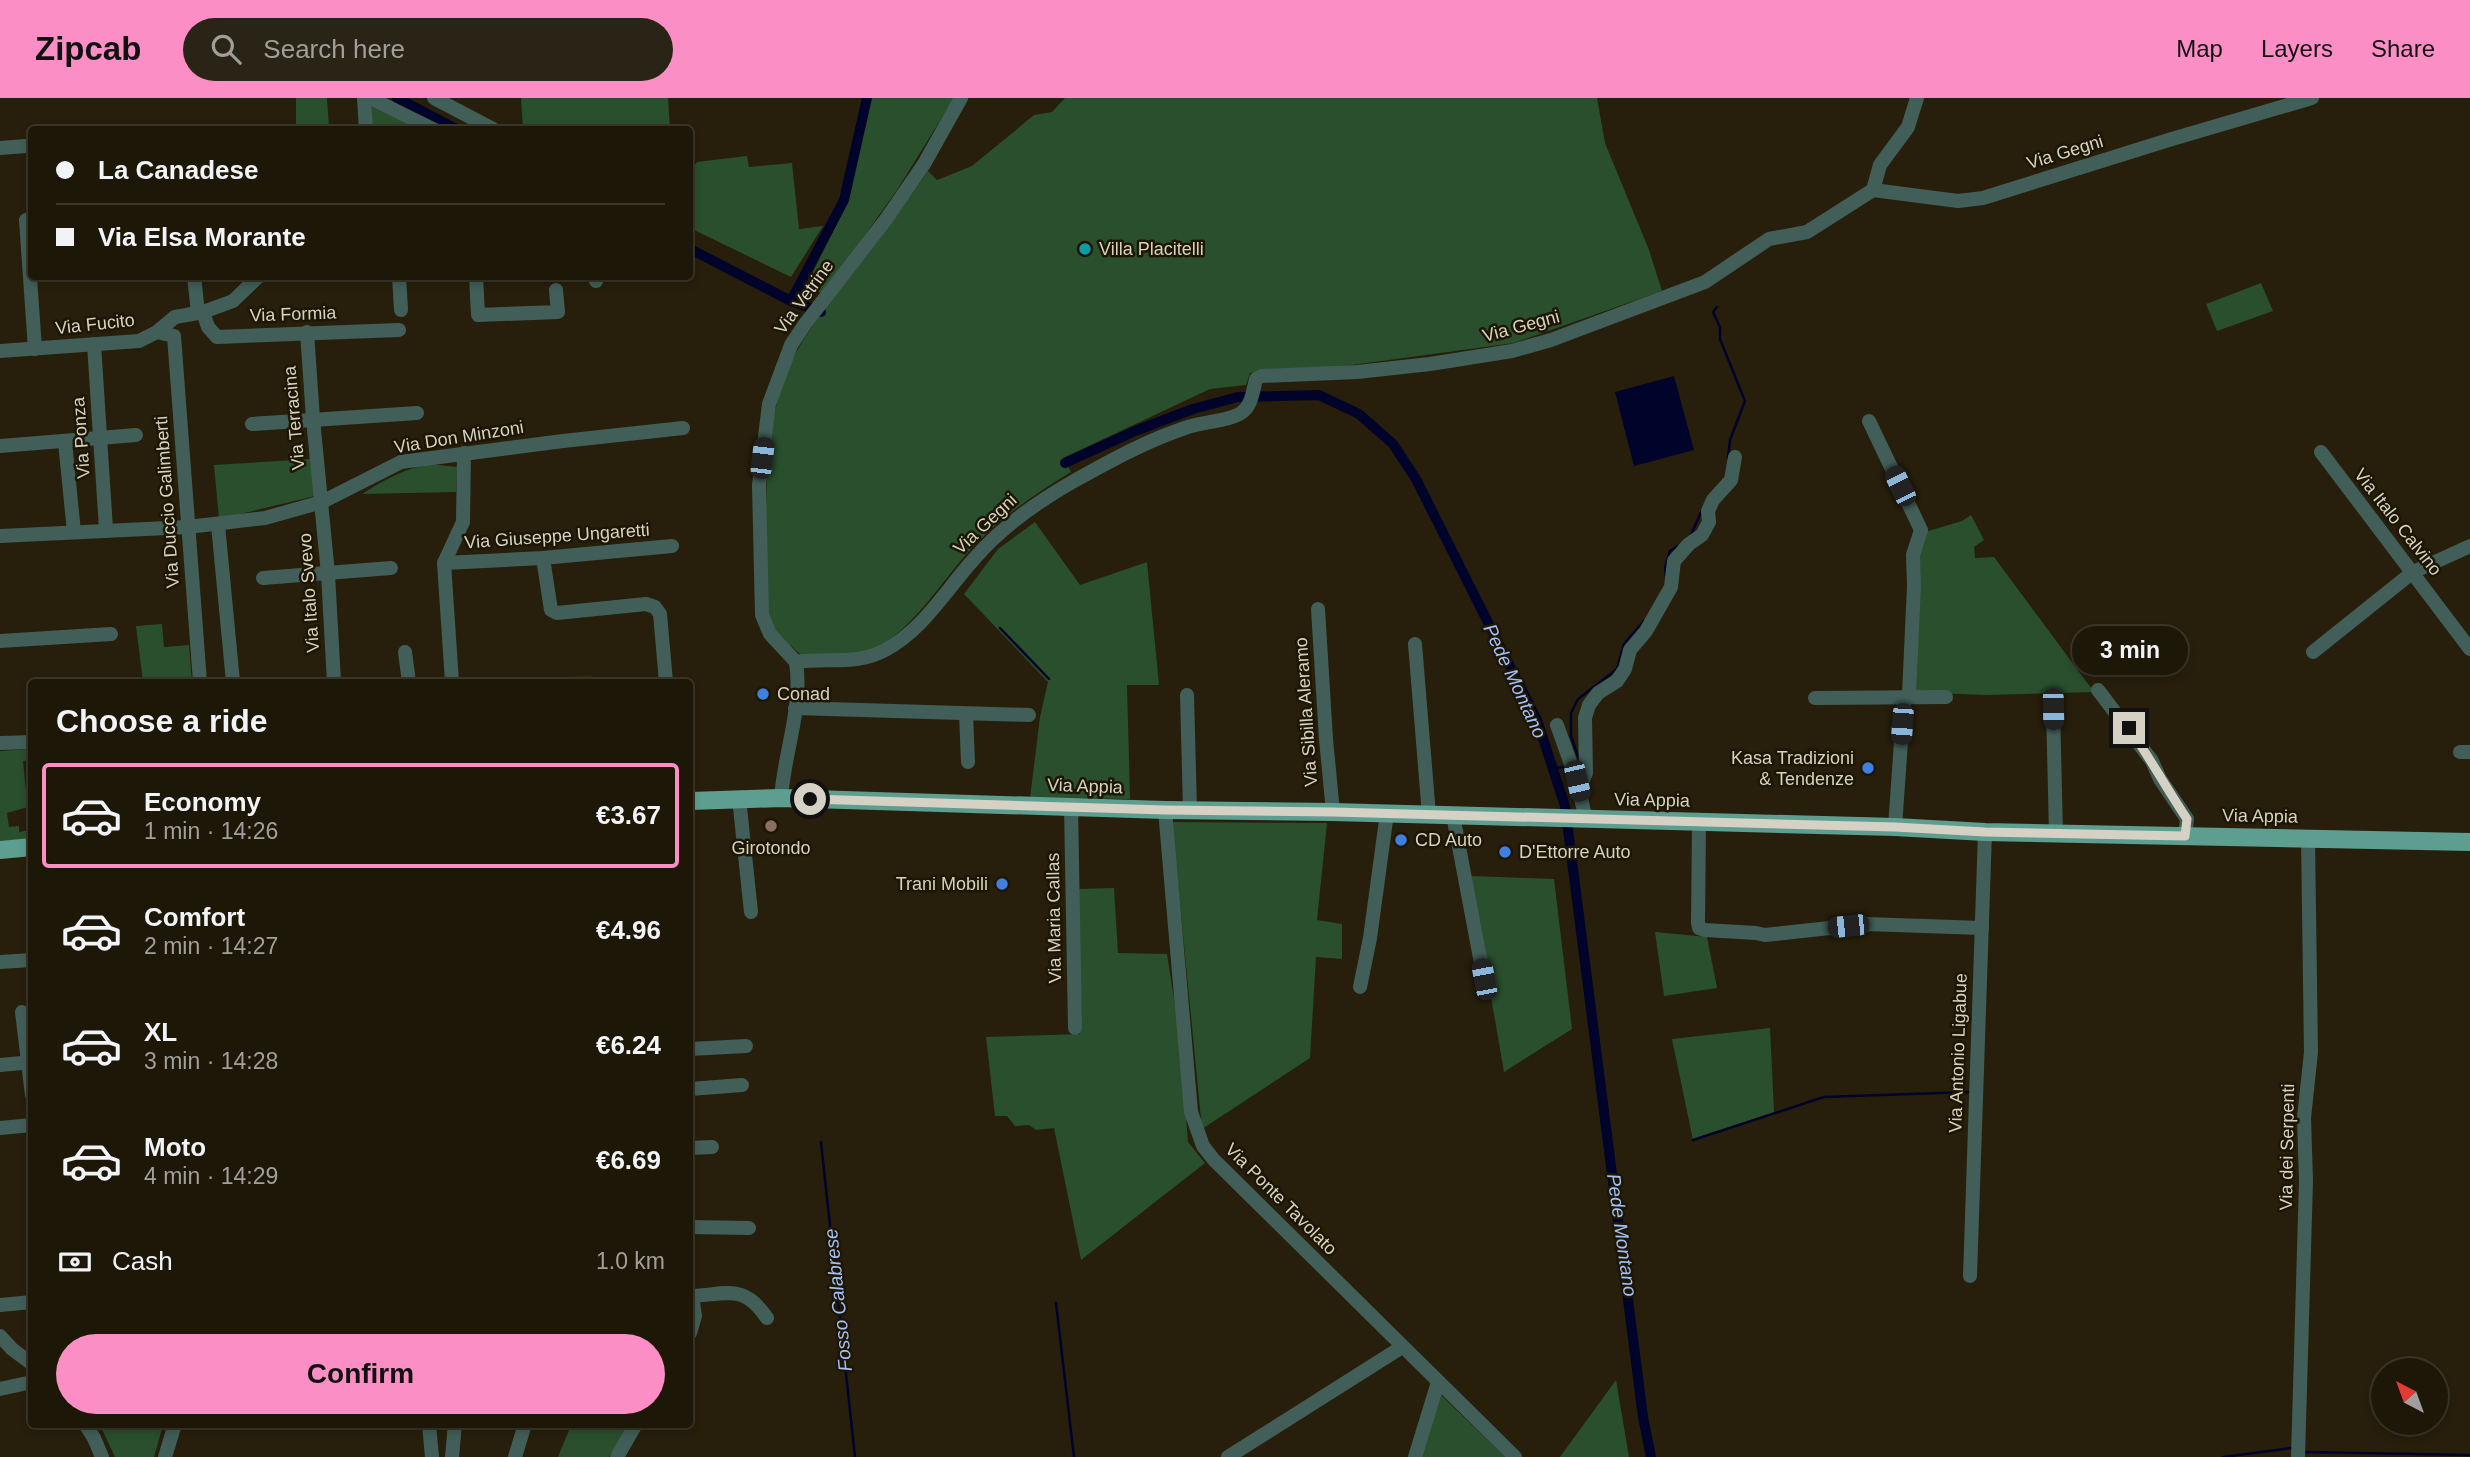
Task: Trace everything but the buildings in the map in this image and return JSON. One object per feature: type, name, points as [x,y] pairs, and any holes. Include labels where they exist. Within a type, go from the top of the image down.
[{"type":"main road","name":"Via Appia","points":[[698,800],[781,798],[1895,827],[1985,832],[2470,842]]},
{"type":"main road","points":[[0,850],[28,847]]},
{"type":"street","points":[[364,98],[366,126]]},
{"type":"street","points":[[370,98],[427,126]]},
{"type":"street","points":[[434,98],[486,126]]},
{"type":"street","name":"Via Vetrine","points":[[796,663],[770,634],[762,615],[759,485],[769,404],[791,345],[887,218],[924,164],[961,98]]},
{"type":"street","points":[[1873,190],[1880,165],[1908,127],[1917,98]]},
{"type":"street","name":"Via Gegni","points":[[796,663],[864,658],[884,651],[901,640],[929,613],[974,558],[1019,515],[1144,444],[1187,427],[1240,414],[1248,406],[1256,379],[1262,376],[1357,372],[1512,351],[1551,340],[1705,282],[1769,239],[1807,232],[1873,190],[1958,201],[1983,198],[2312,98]]},
{"type":"street","points":[[0,148],[26,146]]},
{"type":"street","points":[[26,220],[28,249]]},
{"type":"street","points":[[30,280],[35,349]]},
{"type":"street","points":[[195,280],[201,312]]},
{"type":"street","name":"Via Fucito","points":[[0,351],[139,341],[158,332],[175,317],[233,301],[255,280]]},
{"type":"street","points":[[399,280],[401,310]]},
{"type":"street","points":[[476,280],[478,315],[558,312],[556,290]]},
{"type":"street","name":"Via Formia","points":[[201,312],[208,327],[217,337],[399,330]]},
{"type":"street","name":"Via Duccio Galimberti","points":[[158,332],[174,336],[200,679]]},
{"type":"street","name":"Via Terracina","points":[[307,332],[322,502]]},
{"type":"street","name":"Via Ponza","points":[[94,344],[106,529]]},
{"type":"street","points":[[252,424],[417,414]]},
{"type":"street","points":[[1869,421],[1921,530],[1913,555],[1909,694],[1904,699],[1895,827]]},
{"type":"street","name":"Via Don Minzoni","points":[[0,536],[218,525],[265,518],[322,502],[401,462],[683,428]]},
{"type":"street","points":[[0,446],[101,440],[136,435]]},
{"type":"street","points":[[65,442],[74,532]]},
{"type":"street","name":"Via Italo Calvino","points":[[2321,452],[2470,649]]},
{"type":"street","points":[[452,679],[444,563],[463,522],[464,453]]},
{"type":"street","points":[[1573,771],[1583,780],[1586,773],[1585,718],[1589,705],[1598,694],[1617,681],[1625,669],[1630,650],[1646,631],[1671,587],[1674,561],[1689,544],[1702,535],[1709,522],[1708,511],[1713,500],[1731,480],[1735,457]]},
{"type":"street","name":"Via Italo Svevo","points":[[322,502],[334,679]]},
{"type":"street","points":[[218,525],[233,679]]},
{"type":"street","name":"Via Giuseppe Ungaretti","points":[[444,563],[543,558],[672,546]]},
{"type":"street","points":[[2314,652],[2413,572],[2470,546]]},
{"type":"street","points":[[543,558],[551,610],[557,613],[646,604],[655,607],[660,614],[666,679]]},
{"type":"street","points":[[263,578],[391,568]]},
{"type":"street","name":"Via Sibilla Aleramo","points":[[1318,609],[1325,739],[1333,812]]},
{"type":"street","points":[[0,640],[111,634]]},
{"type":"street","points":[[1415,644],[1429,815]]},
{"type":"street","points":[[405,652],[409,679]]},
{"type":"street","points":[[781,798],[795,708],[798,677],[796,663]]},
{"type":"street","points":[[2098,691],[2152,761],[2160,779],[2187,819],[2185,836]]},
{"type":"street","points":[[1187,695],[1190,810]]},
{"type":"street","points":[[1815,698],[1946,698]]},
{"type":"street","points":[[795,708],[1028,715]]},
{"type":"street","points":[[2053,709],[2056,833]]},
{"type":"street","points":[[966,714],[968,762]]},
{"type":"street","points":[[1557,725],[1573,771],[1584,820]]},
{"type":"street","points":[[0,743],[28,742]]},
{"type":"street","points":[[739,798],[751,912]]},
{"type":"street","name":"Via Maria Callas","points":[[1071,806],[1074,1028]]},
{"type":"street","name":"Via Ponte Tavolato","points":[[1165,810],[1191,1112],[1203,1146],[1515,1457]]},
{"type":"street","points":[[1360,987],[1370,938],[1387,813]]},
{"type":"street","points":[[1453,815],[1484,979]]},
{"type":"street","points":[[1699,822],[1699,928],[1765,935],[1866,925],[1982,928]]},
{"type":"street","name":"Via Antonio Ligabue","points":[[1970,1276],[1985,832]]},
{"type":"street","name":"Via dei Serpenti","points":[[2298,1457],[2306,1181],[2304,1118],[2311,1052],[2308,838]]},
{"type":"street","points":[[0,962],[28,960]]},
{"type":"street","points":[[22,1013],[28,1050]]},
{"type":"street","points":[[693,1049],[746,1046]]},
{"type":"street","points":[[0,1065],[28,1062]]},
{"type":"street","points":[[693,1089],[743,1085]]},
{"type":"street","points":[[0,1128],[28,1125]]},
{"type":"street","points":[[693,1148],[712,1147]]},
{"type":"street","points":[[693,1227],[749,1228]]},
{"type":"street","points":[[693,1296],[745,1295],[757,1303],[767,1318]]},
{"type":"street","points":[[0,1305],[28,1302]]},
{"type":"street","points":[[0,1336],[6,1347],[28,1361]]},
{"type":"street","points":[[1228,1457],[1402,1347]]},
{"type":"street","points":[[1415,1457],[1438,1382]]},
{"type":"street","points":[[0,1389],[28,1383]]},
{"type":"street","points":[[88,1428],[102,1457]]},
{"type":"street","points":[[165,1457],[174,1428]]},
{"type":"street","points":[[429,1428],[432,1457]]},
{"type":"street","points":[[452,1457],[455,1428]]},
{"type":"street","points":[[515,1457],[524,1428]]},
{"type":"street","points":[[617,1457],[634,1428]]},
{"type":"shaded area","points":[[592,675],[592,679],[529,679]]},
{"type":"green space","points":[[296,98],[327,98],[329,126],[296,126]]},
{"type":"green space","points":[[521,98],[668,98],[670,126],[523,126]]},
{"type":"green space","points":[[869,98],[954,98],[897,190],[823,294],[806,286],[847,203]]},
{"type":"green space","points":[[1065,98],[1597,98],[1605,143],[1649,250],[1662,291],[1514,343],[1352,365],[1250,373],[1246,385],[1210,389],[1063,458],[1071,472],[1022,504],[988,532],[923,608],[892,638],[856,655],[803,657],[776,632],[768,617],[766,522],[769,453],[780,390],[791,362],[818,319],[928,171],[937,180],[972,166],[1034,115],[1052,112]]},
{"type":"green space","points":[[368,105],[412,126],[370,126]]},
{"type":"green space","points":[[747,156],[749,167],[792,163],[799,229],[823,226],[791,277],[693,229],[693,168],[697,162]]},
{"type":"green space","points":[[2261,283],[2273,311],[2217,331],[2206,304]]},
{"type":"green space","points":[[310,459],[315,496],[219,519],[214,465]]},
{"type":"green space","points":[[430,464],[457,467],[456,492],[362,494],[394,476]]},
{"type":"green space","points":[[1971,515],[1984,540],[1974,547],[1975,558],[1994,557],[2094,692],[1985,695],[1912,692],[1916,554],[1925,532],[1962,521]]},
{"type":"green space","points":[[1035,522],[1080,585],[1147,562],[1159,685],[1127,685],[1130,799],[1030,798],[1040,717],[1048,682],[964,594],[998,549]]},
{"type":"green space","points":[[162,624],[164,647],[189,645],[192,679],[143,679],[136,626]]},
{"type":"green space","points":[[28,749],[28,760],[23,761],[28,807],[7,813],[9,827],[19,826],[19,832],[28,830],[28,838],[0,842],[0,751]]},
{"type":"green space","points":[[1172,822],[1327,823],[1317,920],[1342,924],[1342,959],[1316,957],[1310,1058],[1202,1129]]},
{"type":"green space","points":[[1470,876],[1554,879],[1572,1029],[1504,1072]]},
{"type":"green space","points":[[1114,888],[1118,953],[1167,954],[1179,1031],[1188,1142],[1205,1163],[1081,1260],[1054,1128],[1036,1130],[1029,1125],[1015,1126],[1007,1116],[995,1116],[986,1037],[1080,1034],[1078,889]]},
{"type":"green space","points":[[1655,932],[1707,937],[1717,988],[1664,996]]},
{"type":"green space","points":[[1770,1028],[1774,1112],[1693,1140],[1672,1039]]},
{"type":"green space","points":[[1616,1380],[1629,1457],[1560,1457]]},
{"type":"green space","points":[[1441,1395],[1505,1457],[1418,1457]]},
{"type":"green space","points":[[101,1428],[162,1428],[154,1457],[115,1457]]},
{"type":"green space","points":[[570,1428],[627,1428],[609,1457],[558,1457]]},
{"type":"water","points":[[1674,376],[1694,450],[1634,466],[1615,392]]},
{"type":"waterway","name":"Pede Montano","points":[[397,98],[450,126]]},
{"type":"waterway","points":[[791,301],[844,200],[867,98]]},
{"type":"waterway","name":"Pede Montano","points":[[693,251],[791,301],[821,312]]},
{"type":"waterway","points":[[1717,307],[1713,312],[1720,327],[1720,339],[1745,401],[1730,440],[1728,458]]},
{"type":"waterway","name":"Pede Montano","points":[[1065,463],[1135,431],[1193,409],[1238,397],[1319,395],[1359,414],[1393,444],[1416,479],[1537,720],[1565,806],[1643,1417],[1651,1457]]},
{"type":"waterway","points":[[1691,535],[1701,512]]},
{"type":"waterway","points":[[1666,576],[1665,568],[1670,551],[1678,546]]},
{"type":"waterway","points":[[1576,766],[1580,762],[1571,736],[1571,713],[1578,699],[1617,669],[1624,644],[1644,621]]},
{"type":"waterway","points":[[1000,628],[1049,679]]},
{"type":"waterway","points":[[1552,768],[1566,767]]},
{"type":"waterway","points":[[1693,1140],[1824,1097],[1969,1092]]},
{"type":"waterway","name":"Fosso Calabrese","points":[[821,1142],[855,1457]]},
{"type":"waterway","points":[[1056,1303],[1074,1457]]},
{"type":"waterway","points":[[2223,1457],[2291,1448]]},
{"type":"waterway","points":[[2304,1452],[2470,1455]]},
{"type":"place","name":"Villa Placitelli","points":[[1085,249]]},
{"type":"place","name":"Conad","points":[[763,694]]},
{"type":"place","name":"Kasa Tradizioni & Tendenze","points":[[1868,768]]},
{"type":"place","name":"Girotondo","points":[[771,826]]},
{"type":"place","name":"CD Auto","points":[[1401,840]]},
{"type":"place","name":"D'Ettorre Auto","points":[[1505,852]]},
{"type":"place","name":"Trani Mobili","points":[[1002,884]]},
{"type":"route","points":[[810,799],[2185,836],[2187,819],[2129,728]]}]
